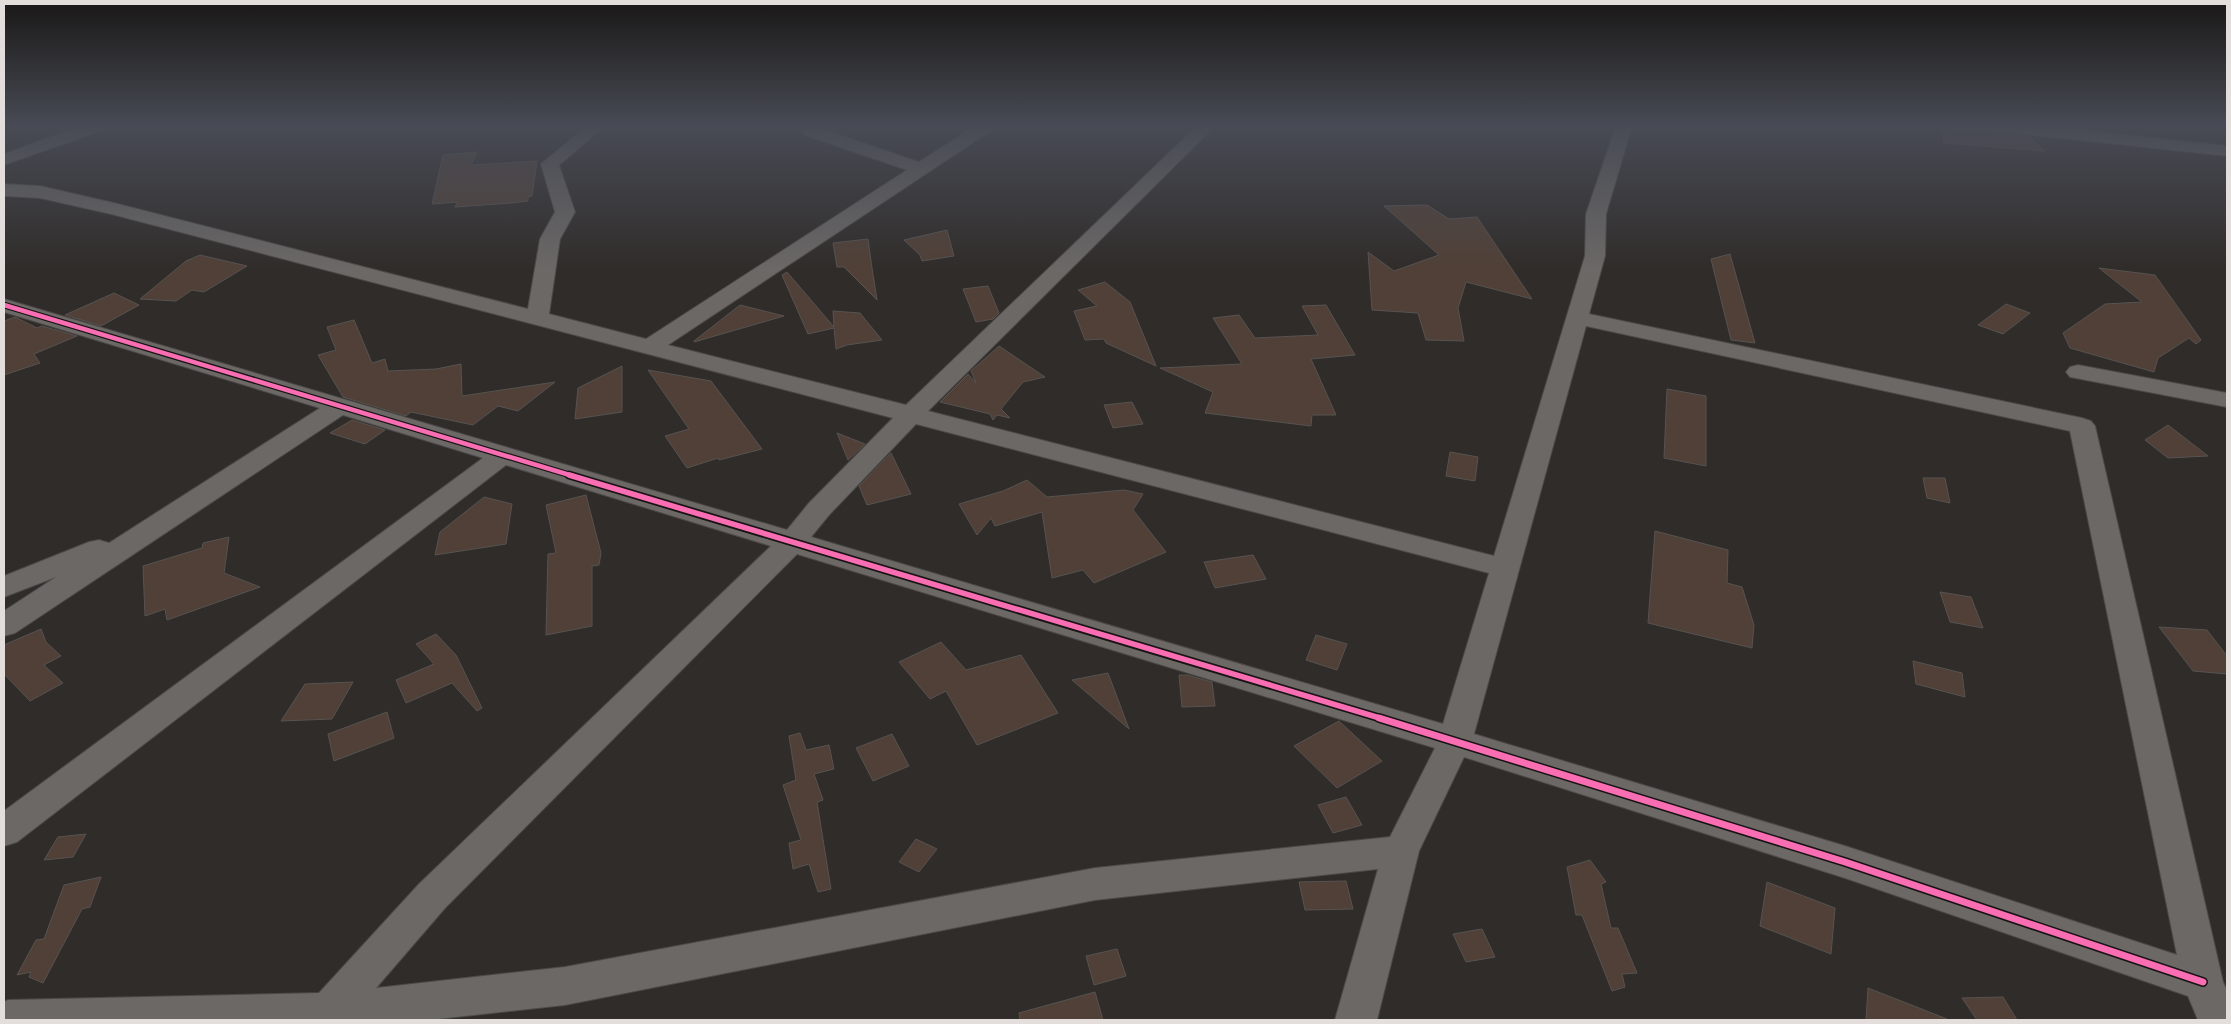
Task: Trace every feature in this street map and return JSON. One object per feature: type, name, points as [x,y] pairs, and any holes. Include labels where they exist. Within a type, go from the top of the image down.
[{"type":"street","points":[[537,318],[550,239],[565,212],[553,174]]},
{"type":"street","points":[[649,347],[914,174]]},
{"type":"street","points":[[325,1016],[432,896],[792,542],[819,509],[954,370],[1157,174]]},
{"type":"street","points":[[1356,1020],[1401,851],[1455,741],[1595,256],[1596,214],[1609,174]]},
{"type":"street","points":[[4,190],[40,192],[537,318],[1505,568]]},
{"type":"street","points":[[4,305],[1455,741],[1845,862],[2203,982]]},
{"type":"street","points":[[1578,318],[2082,426],[2203,982],[2219,1020]]},
{"type":"street","points":[[2078,372],[2227,400]]},
{"type":"street","points":[[4,625],[340,406]]},
{"type":"street","points":[[4,831],[503,455]]},
{"type":"street","points":[[4,588],[158,525]]},
{"type":"street","points":[[8,1020],[82,1016],[325,1016],[566,986],[1095,884],[1401,851]]},
{"type":"building","points":[[439,174],[535,174],[532,196],[528,197],[528,201],[455,207],[458,202],[432,204]]},
{"type":"building","points":[[1427,205],[1449,219],[1477,217],[1532,299],[1466,282],[1458,308],[1464,341],[1426,340],[1418,313],[1372,310],[1368,252],[1394,271],[1439,255],[1384,206]]},
{"type":"building","points":[[947,230],[954,256],[922,261],[920,255],[904,240]]},
{"type":"building","points":[[868,239],[877,300],[844,267],[837,267],[833,243]]},
{"type":"building","points":[[1730,254],[1755,343],[1731,340],[1711,259]]},
{"type":"building","points":[[200,255],[247,266],[204,292],[192,290],[176,301],[140,299],[186,261]]},
{"type":"building","points":[[2099,268],[2155,275],[2201,340],[2196,344],[2189,338],[2158,358],[2154,372],[2070,348],[2063,333],[2105,304],[2142,302]]},
{"type":"building","points":[[787,272],[834,327],[833,311],[860,313],[882,340],[847,345],[836,349],[834,328],[808,334],[782,275]]},
{"type":"building","points":[[1105,282],[1130,302],[1156,366],[1106,343],[1104,339],[1085,340],[1074,311],[1097,306],[1078,290]]},
{"type":"building","points":[[988,286],[999,313],[993,319],[976,322],[963,289]]},
{"type":"building","points":[[114,293],[139,305],[101,326],[65,315]]},
{"type":"building","points":[[2006,304],[2030,313],[2003,334],[1978,325]]},
{"type":"building","points":[[740,305],[784,316],[694,342],[694,341]]},
{"type":"building","points":[[1326,305],[1355,355],[1311,359],[1336,415],[1312,415],[1311,426],[1205,413],[1213,392],[1160,368],[1242,364],[1213,318],[1239,315],[1255,338],[1318,335],[1302,306]]},
{"type":"building","points":[[15,317],[37,328],[42,326],[77,336],[34,354],[40,363],[4,375],[4,321]]},
{"type":"building","points":[[354,320],[372,363],[385,359],[388,371],[436,369],[461,364],[462,396],[555,382],[518,411],[498,406],[473,425],[411,412],[406,416],[343,397],[318,355],[336,350],[327,327]]},
{"type":"building","points":[[999,346],[1045,377],[1023,382],[1001,409],[1010,418],[997,415],[993,420],[990,414],[940,402],[968,374],[976,383],[971,371]]},
{"type":"building","points":[[622,366],[622,412],[575,419],[578,388]]},
{"type":"building","points":[[648,370],[711,381],[762,449],[719,460],[718,458],[687,468],[665,436],[689,429]]},
{"type":"building","points":[[1667,389],[1706,396],[1706,466],[1664,458]]},
{"type":"building","points":[[1132,402],[1143,424],[1113,428],[1104,405]]},
{"type":"building","points":[[352,420],[385,430],[365,444],[330,433]]},
{"type":"building","points":[[2168,425],[2208,456],[2168,458],[2145,440]]},
{"type":"building","points":[[837,433],[865,444],[848,460]]},
{"type":"building","points":[[1450,452],[1478,457],[1475,481],[1446,476]]},
{"type":"building","points":[[891,453],[911,494],[867,505],[859,486]]},
{"type":"building","points":[[1923,478],[1945,478],[1950,503],[1927,498]]},
{"type":"building","points":[[1027,480],[1047,497],[1124,490],[1143,494],[1133,510],[1166,552],[1094,583],[1083,570],[1052,578],[1042,512],[995,526],[991,518],[977,535],[959,504],[1003,491]]},
{"type":"building","points":[[586,495],[601,553],[599,565],[592,566],[592,626],[546,635],[548,554],[556,553],[546,505]]},
{"type":"building","points":[[484,497],[512,504],[506,544],[435,555],[440,532]]},
{"type":"building","points":[[1655,531],[1728,550],[1727,583],[1742,587],[1754,625],[1752,648],[1648,623]]},
{"type":"building","points":[[229,537],[224,573],[260,587],[167,620],[165,609],[145,616],[143,566],[202,548],[203,543]]},
{"type":"building","points":[[1253,555],[1266,579],[1215,588],[1204,562]]},
{"type":"building","points":[[1940,592],[1971,597],[1983,628],[1950,622]]},
{"type":"building","points":[[2159,627],[2207,630],[2227,656],[2227,674],[2193,671]]},
{"type":"building","points":[[41,629],[46,642],[61,656],[44,665],[63,683],[30,701],[4,674],[4,645]]},
{"type":"building","points":[[436,634],[456,655],[482,708],[477,711],[452,683],[406,703],[396,680],[434,664],[416,644]]},
{"type":"building","points":[[1316,635],[1347,644],[1337,670],[1306,660]]},
{"type":"building","points":[[941,642],[966,670],[1021,655],[1058,713],[977,745],[946,691],[930,699],[899,662]]},
{"type":"building","points":[[1913,661],[1962,673],[1965,697],[1916,684]]},
{"type":"building","points":[[1108,673],[1129,729],[1072,680]]},
{"type":"building","points":[[1179,675],[1187,675],[1212,682],[1215,706],[1182,707]]},
{"type":"building","points":[[353,682],[332,719],[281,721],[305,684]]},
{"type":"building","points":[[387,712],[394,738],[334,761],[328,734]]},
{"type":"building","points":[[1339,721],[1382,761],[1337,788],[1294,746]]},
{"type":"building","points":[[800,733],[806,750],[829,745],[834,769],[814,774],[823,800],[817,802],[831,889],[818,892],[809,864],[793,869],[789,843],[801,840],[783,785],[796,780],[789,736]]},
{"type":"building","points":[[892,734],[909,766],[873,781],[856,748]]},
{"type":"building","points":[[1346,797],[1362,825],[1333,833],[1318,805]]},
{"type":"building","points":[[86,834],[73,857],[44,860],[58,837]]},
{"type":"building","points":[[916,839],[937,849],[919,872],[899,862]]},
{"type":"building","points":[[1590,860],[1606,882],[1601,884],[1611,928],[1618,928],[1637,973],[1622,974],[1625,987],[1612,991],[1582,915],[1576,915],[1567,867]]},
{"type":"building","points":[[101,877],[90,907],[82,909],[43,983],[29,977],[31,972],[17,975],[36,940],[44,939],[64,885]]},
{"type":"building","points":[[1346,881],[1353,909],[1305,910],[1299,882]]},
{"type":"building","points":[[1767,882],[1835,908],[1831,954],[1760,926]]},
{"type":"building","points":[[1482,929],[1495,957],[1466,962],[1453,934]]},
{"type":"building","points":[[1117,949],[1126,976],[1094,985],[1086,956]]},
{"type":"building","points":[[1868,988],[1947,1019],[1947,1020],[1866,1020]]},
{"type":"building","points":[[1095,992],[1103,1020],[1020,1020],[1019,1013]]},
{"type":"building","points":[[2003,997],[2017,1020],[1977,1020],[1962,998]]},
{"type":"cycle path","points":[[4,305],[1455,741],[1845,862],[2203,982]]}]
